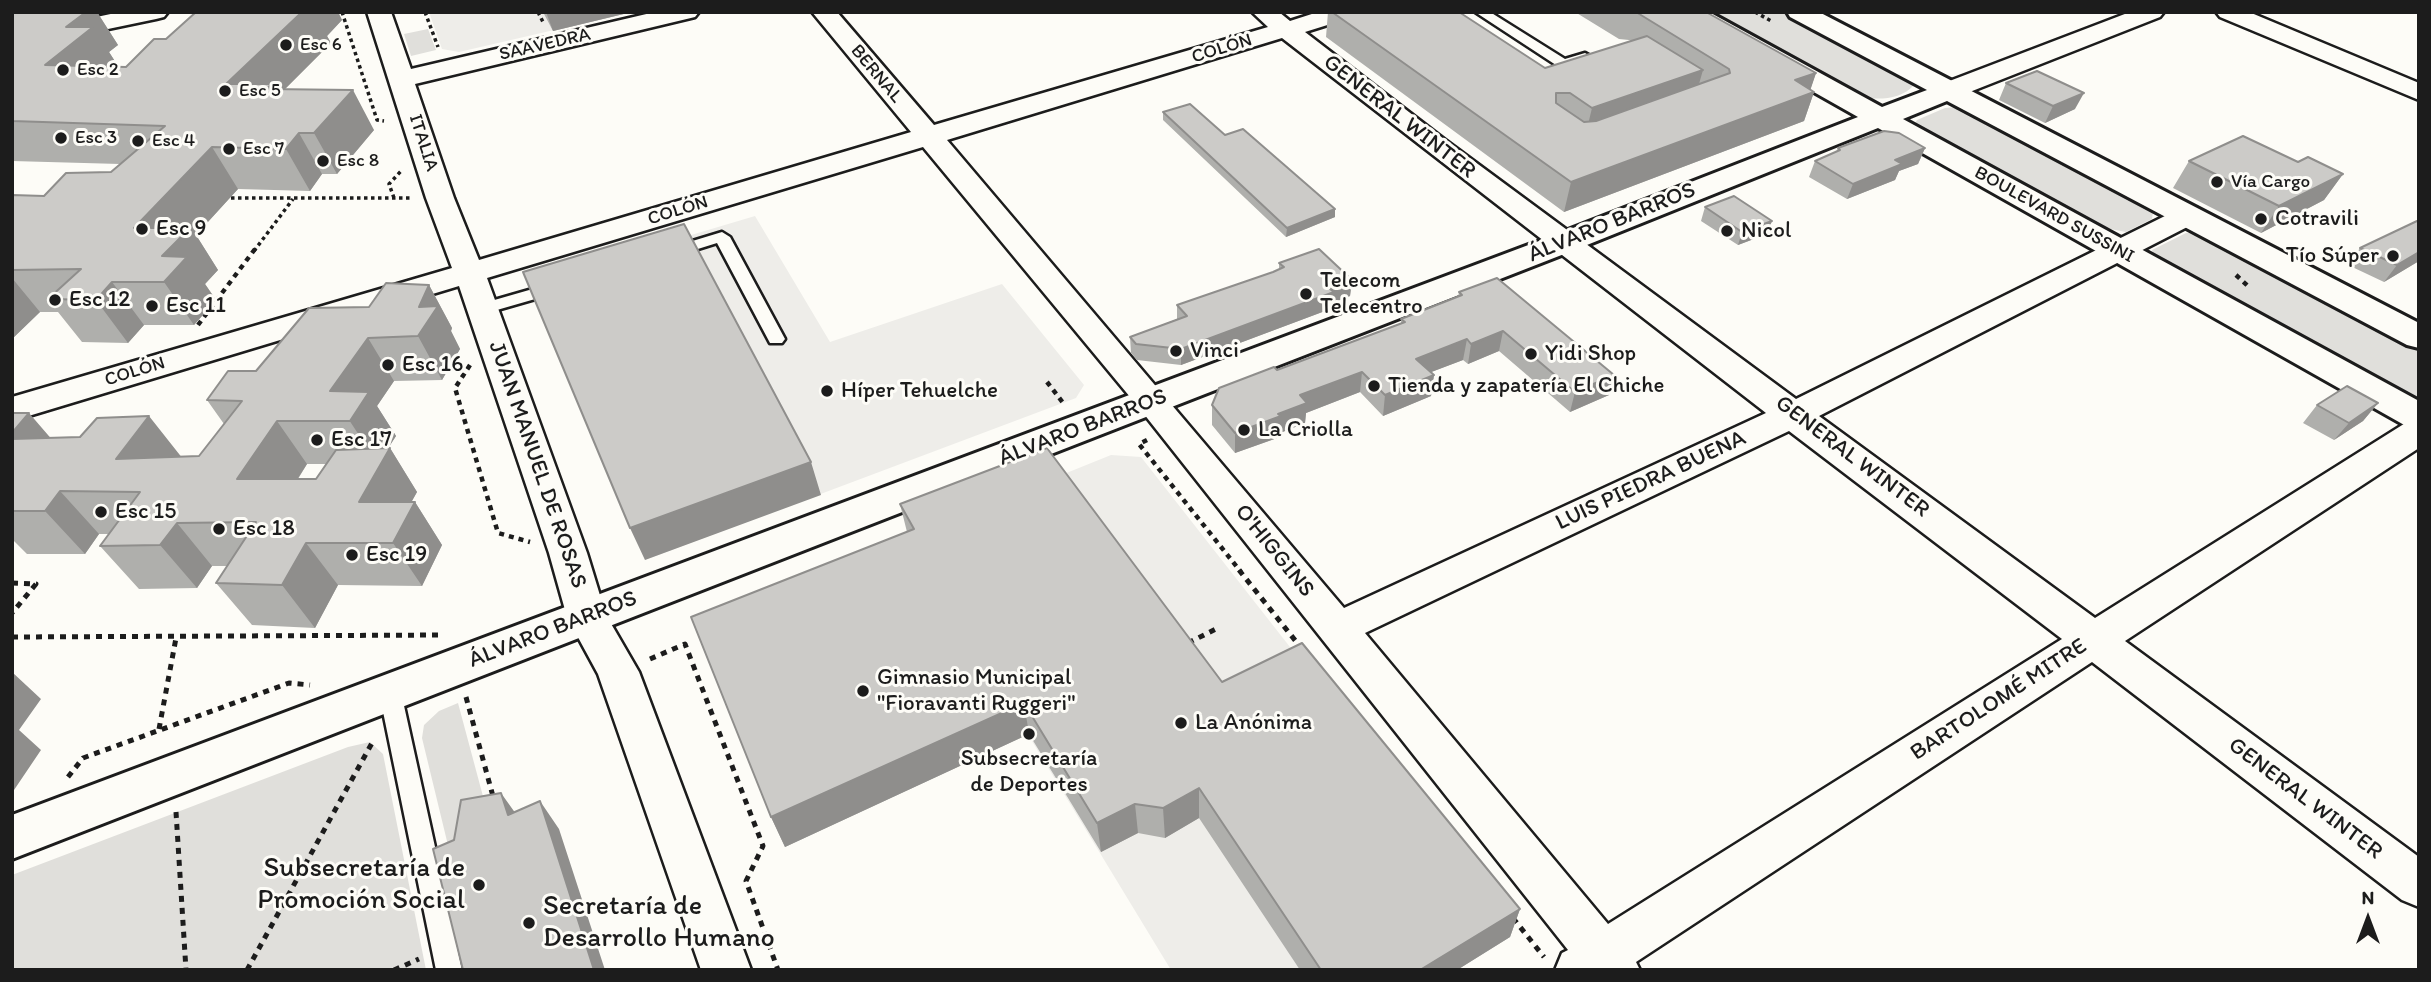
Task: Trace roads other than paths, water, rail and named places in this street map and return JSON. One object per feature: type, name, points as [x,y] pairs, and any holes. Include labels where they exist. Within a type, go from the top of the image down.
[{"type":"main road","name":"BOULEVARD SUSSINI","points":[[1690,12],[2419,417]]},
{"type":"main road","points":[[1799,12],[2419,337]]},
{"type":"main road","name":"ÁLVARO BARROS","points":[[12,837],[392,699],[453,650],[587,617],[1163,415],[1566,242],[1948,91]]},
{"type":"street","points":[[12,42],[156,12]]},
{"type":"street","name":"ITALIA","points":[[379,12],[440,198],[468,268]]},
{"type":"street","name":"SAAVEDRA","points":[[402,79],[687,12]]},
{"type":"street","name":"BERNAL","points":[[824,12],[928,136]]},
{"type":"street","name":"COLÓN","points":[[12,396],[76,384],[928,136],[1275,21],[1345,12]]},
{"type":"street","name":"ÁLVARO BARROS","points":[[1948,91],[2152,12]]},
{"type":"street","points":[[2228,12],[2419,92]]},
{"type":"street","name":"GENERAL WINTER","points":[[1275,21],[1434,145],[2419,885]]},
{"type":"street","name":"O'HIGGINS","points":[[928,136],[1338,628],[1586,963]]},
{"type":"street","name":"LUIS PIEDRA BUENA","points":[[1338,628],[1794,414],[2187,216]]},
{"type":"street","name":"COLÓN","points":[[12,409],[180,347],[468,268]]},
{"type":"street","name":"JUAN MANUEL DE ROSAS","points":[[468,268],[568,552],[587,617],[618,672],[726,970]]},
{"type":"street","name":"BARTOLOMÉ MITRE","points":[[1586,963],[2419,431]]},
{"type":"lane","points":[[1481,12],[1564,64],[1600,53]]},
{"type":"lane","points":[[659,256],[722,237],[776,339]]},
{"type":"lane","points":[[487,321],[570,283]]},
{"type":"lane","points":[[392,699],[449,970]]},
{"type":"place","name":"Esc 6","points":[[286,45]]},
{"type":"place","name":"Esc 2","points":[[63,70]]},
{"type":"place","name":"Esc 5","points":[[225,91]]},
{"type":"place","name":"Esc 3","points":[[61,138]]},
{"type":"place","name":"Esc 4","points":[[138,141]]},
{"type":"place","name":"Esc 7","points":[[229,149]]},
{"type":"place","name":"Esc 8","points":[[323,161]]},
{"type":"place","name":"Vía Cargo","points":[[2217,182]]},
{"type":"place","name":"Cotravili","points":[[2261,219]]},
{"type":"place","name":"Esc 9","points":[[142,229]]},
{"type":"place","name":"Nicol","points":[[1727,231]]},
{"type":"place","name":"Tío Súper","points":[[2393,256]]},
{"type":"place","name":"Telecom Telecentro","points":[[1306,294]]},
{"type":"place","name":"Esc 12","points":[[55,300]]},
{"type":"place","name":"Esc 11","points":[[152,306]]},
{"type":"place","name":"Vinci","points":[[1176,351]]},
{"type":"place","name":"Yidi Shop","points":[[1531,354]]},
{"type":"place","name":"Esc 16","points":[[388,365]]},
{"type":"place","name":"Tienda y zapatería El Chiche","points":[[1374,386]]},
{"type":"place","name":"Híper Tehuelche","points":[[827,391]]},
{"type":"place","name":"La Criolla","points":[[1244,430]]},
{"type":"place","name":"Esc 17","points":[[317,440]]},
{"type":"place","name":"Esc 15","points":[[101,512]]},
{"type":"place","name":"Esc 18","points":[[219,529]]},
{"type":"place","name":"Esc 19","points":[[352,555]]},
{"type":"place","name":"Gimnasio Municipal \"Fioravanti Ruggeri\"","points":[[863,691]]},
{"type":"place","name":"La Anónima","points":[[1181,723]]},
{"type":"place","name":"Subsecretaría de Deportes","points":[[1029,734]]},
{"type":"place","name":"Subsecretaría de Promoción Social","points":[[479,885]]},
{"type":"place","name":"Secretaría de Desarrollo Humano","points":[[529,923]]}]
